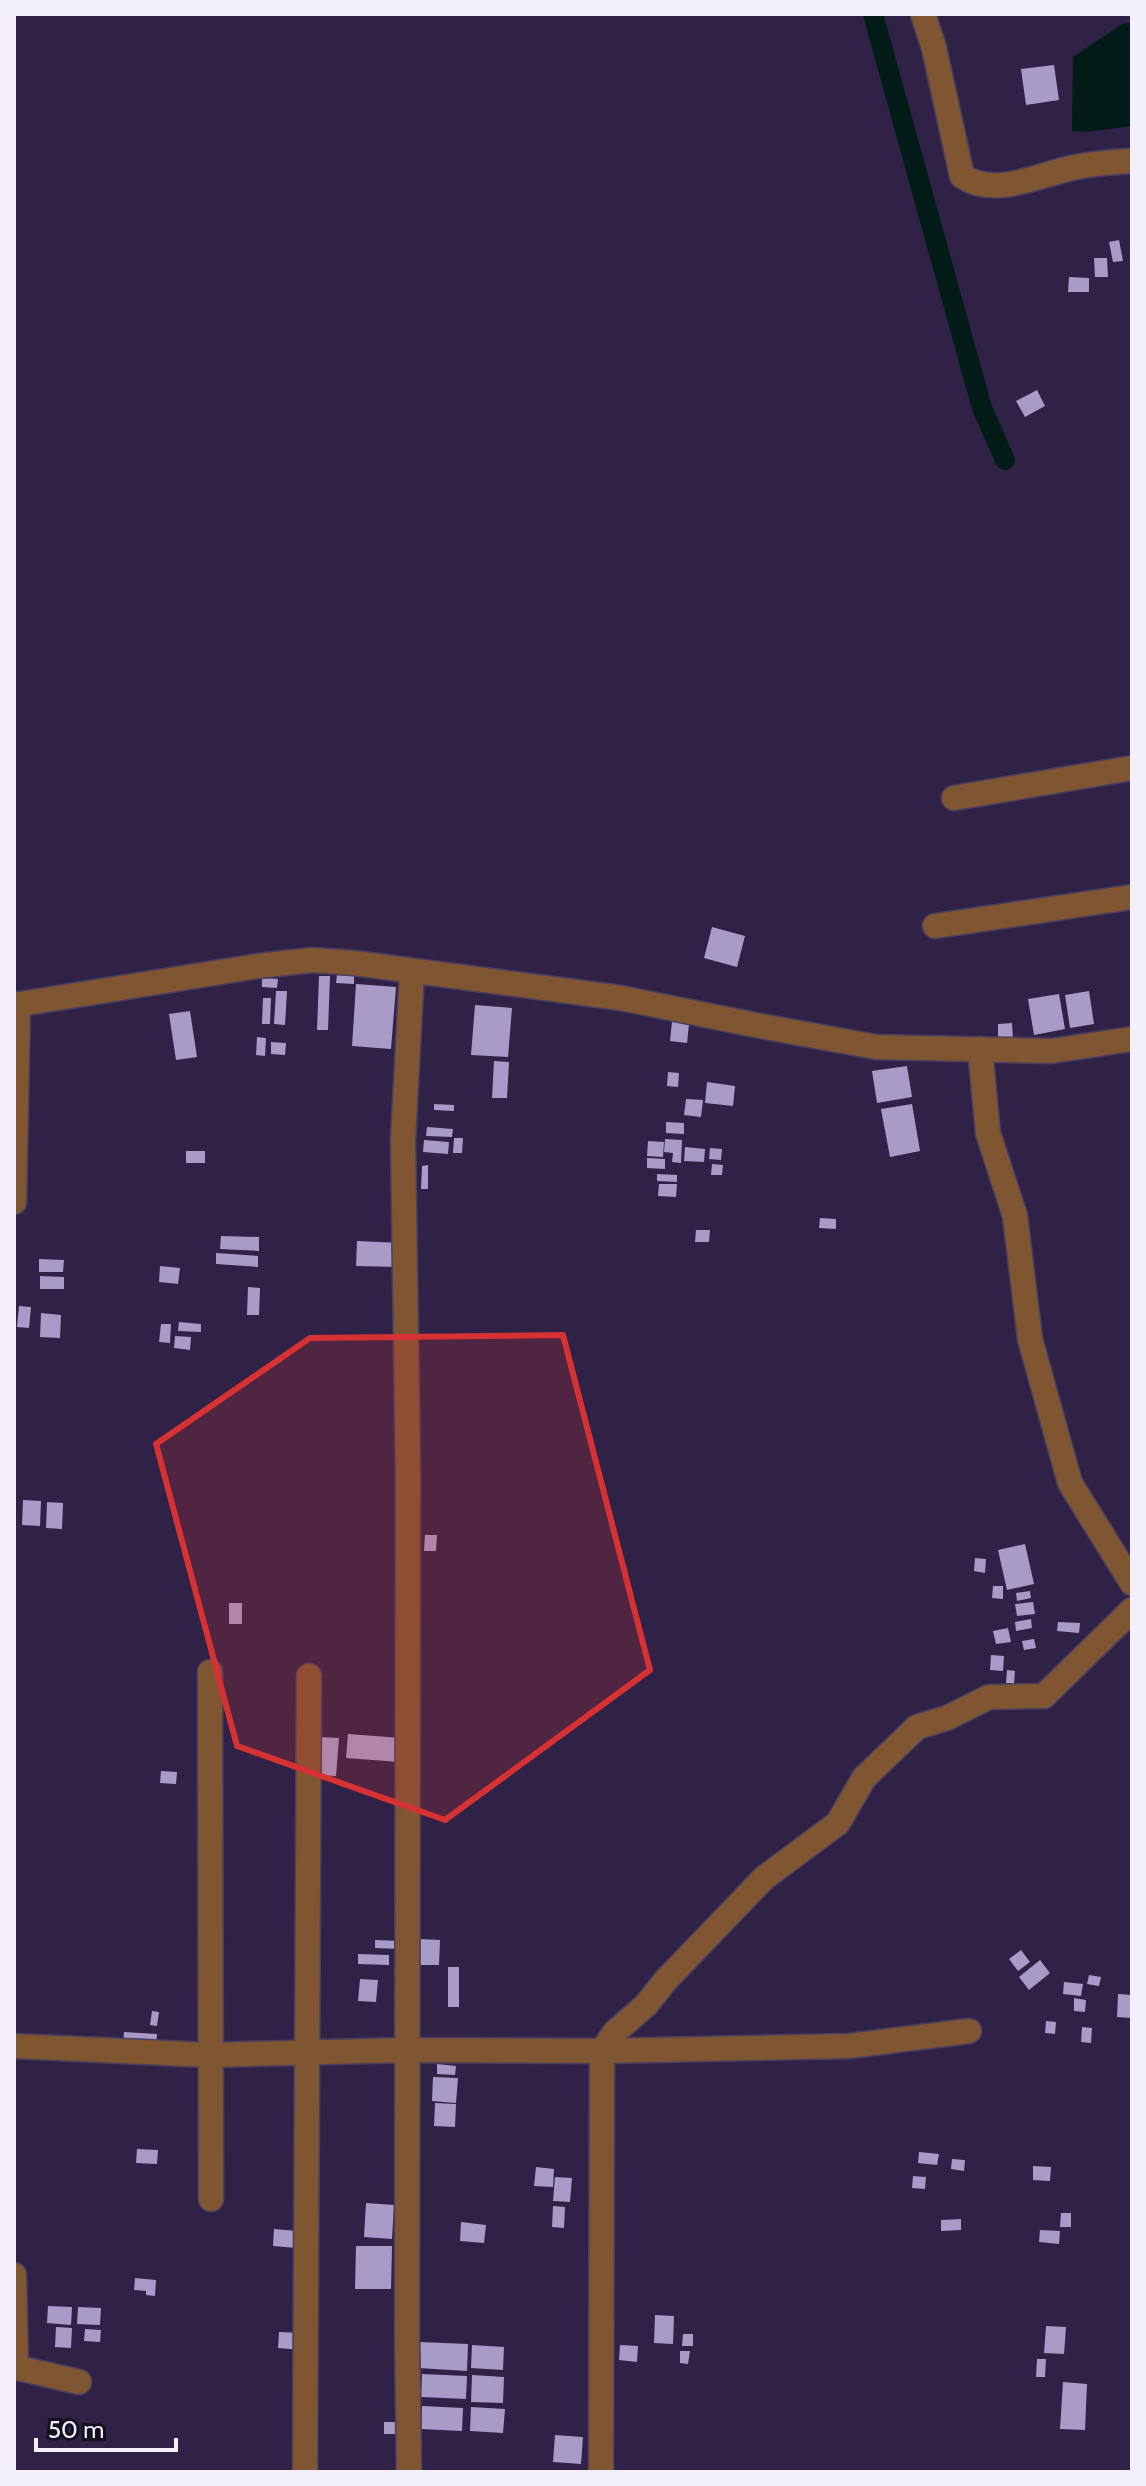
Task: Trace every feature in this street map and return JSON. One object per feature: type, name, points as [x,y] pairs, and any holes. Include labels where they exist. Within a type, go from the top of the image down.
[{"type":"street","points":[[923,14],[934,48],[962,176],[974,184],[1005,185],[1080,166],[1132,161]]},
{"type":"street","points":[[954,798],[1132,768]]},
{"type":"street","points":[[935,926],[1132,897]]},
{"type":"street","points":[[14,1202],[16,1004],[158,981],[312,960],[621,998],[876,1047],[1051,1051],[1132,1039]]},
{"type":"street","points":[[409,2472],[408,1471],[403,1140],[412,971]]},
{"type":"street","points":[[980,1049],[988,1133],[1015,1216],[1030,1339],[1070,1483],[1132,1583]]},
{"type":"street","points":[[601,2472],[602,2051],[615,2032],[646,2005],[764,1878],[838,1823],[864,1778],[917,1727],[947,1718],[989,1697],[1044,1696],[1132,1610]]},
{"type":"street","points":[[210,1672],[211,2199]]},
{"type":"street","points":[[305,2472],[309,1676]]},
{"type":"street","points":[[14,2046],[209,2055],[407,2050],[602,2051],[849,2046],[969,2031]]},
{"type":"street","points":[[14,2275],[15,2368],[79,2382]]},
{"type":"highlighted area","points":[[563,1335],[650,1670],[445,1820],[237,1746],[156,1444],[310,1338]]},
{"type":"shaded area","points":[[1132,22],[1132,126],[1072,131],[1073,57],[1122,24]]},
{"type":"building","points":[[1054,65],[1059,100],[1026,105],[1021,69]]},
{"type":"building","points":[[1119,240],[1123,261],[1113,262],[1109,242]]},
{"type":"building","points":[[1094,258],[1107,258],[1108,277],[1095,277]]},
{"type":"building","points":[[1069,277],[1089,278],[1089,292],[1068,292]]},
{"type":"building","points":[[1037,390],[1045,406],[1025,417],[1016,401]]},
{"type":"building","points":[[712,927],[745,936],[737,967],[704,958]]},
{"type":"building","points":[[337,975],[354,976],[354,984],[336,983]]},
{"type":"building","points":[[319,976],[330,976],[328,1030],[317,1030]]},
{"type":"building","points":[[262,978],[278,979],[277,988],[262,987]]},
{"type":"building","points":[[356,984],[396,987],[391,1049],[352,1046]]},
{"type":"building","points":[[276,991],[287,991],[285,1025],[274,1024]]},
{"type":"building","points":[[1089,991],[1094,1024],[1070,1028],[1065,995]]},
{"type":"building","points":[[1059,994],[1065,1029],[1034,1035],[1028,999]]},
{"type":"building","points":[[263,998],[271,998],[270,1024],[262,1024]]},
{"type":"building","points":[[475,1005],[512,1008],[508,1057],[471,1055]]},
{"type":"building","points":[[190,1011],[197,1057],[176,1060],[169,1014]]},
{"type":"building","points":[[672,1022],[689,1024],[687,1043],[670,1041]]},
{"type":"building","points":[[1012,1023],[1013,1039],[998,1040],[998,1024]]},
{"type":"building","points":[[257,1037],[266,1038],[265,1056],[256,1055]]},
{"type":"building","points":[[271,1042],[286,1043],[285,1055],[271,1054]]},
{"type":"building","points":[[494,1061],[509,1062],[507,1098],[492,1098]]},
{"type":"building","points":[[907,1066],[912,1097],[877,1103],[872,1071]]},
{"type":"building","points":[[668,1072],[679,1073],[678,1087],[667,1086]]},
{"type":"building","points":[[707,1082],[735,1086],[733,1106],[705,1103]]},
{"type":"building","points":[[686,1099],[703,1100],[701,1117],[684,1115]]},
{"type":"building","points":[[434,1104],[454,1105],[454,1111],[434,1110]]},
{"type":"building","points":[[912,1104],[920,1151],[890,1157],[881,1109]]},
{"type":"building","points":[[666,1122],[684,1123],[684,1134],[666,1133]]},
{"type":"building","points":[[427,1127],[453,1129],[452,1137],[426,1136]]},
{"type":"building","points":[[454,1138],[463,1138],[462,1153],[453,1153]]},
{"type":"building","points":[[665,1139],[682,1140],[681,1163],[672,1162],[673,1153],[664,1152]]},
{"type":"building","points":[[424,1140],[449,1142],[448,1154],[423,1152]]},
{"type":"building","points":[[648,1141],[664,1142],[663,1157],[647,1156]]},
{"type":"building","points":[[685,1147],[705,1149],[704,1162],[684,1161]]},
{"type":"building","points":[[710,1148],[722,1149],[721,1160],[709,1159]]},
{"type":"building","points":[[186,1151],[205,1151],[205,1163],[186,1163]]},
{"type":"building","points":[[647,1158],[665,1159],[665,1169],[647,1168]]},
{"type":"building","points":[[712,1164],[723,1165],[722,1175],[711,1175]]},
{"type":"building","points":[[428,1165],[428,1189],[421,1189],[422,1166]]},
{"type":"building","points":[[657,1174],[677,1175],[677,1182],[657,1181]]},
{"type":"building","points":[[659,1184],[677,1184],[676,1197],[658,1196]]},
{"type":"building","points":[[820,1218],[836,1219],[836,1229],[819,1228]]},
{"type":"building","points":[[696,1230],[710,1230],[709,1242],[695,1242]]},
{"type":"building","points":[[221,1236],[259,1237],[259,1251],[220,1249]]},
{"type":"building","points":[[357,1241],[401,1243],[400,1267],[356,1266]]},
{"type":"building","points":[[216,1253],[258,1256],[258,1267],[216,1264]]},
{"type":"building","points":[[39,1259],[64,1260],[63,1272],[39,1272]]},
{"type":"building","points":[[160,1266],[180,1268],[178,1284],[159,1282]]},
{"type":"building","points":[[40,1276],[64,1277],[64,1289],[40,1289]]},
{"type":"building","points":[[248,1287],[260,1288],[259,1315],[247,1315]]},
{"type":"building","points":[[19,1306],[31,1307],[29,1328],[17,1327]]},
{"type":"building","points":[[41,1313],[61,1315],[60,1338],[40,1337]]},
{"type":"building","points":[[179,1322],[201,1324],[201,1332],[178,1331]]},
{"type":"building","points":[[161,1324],[171,1324],[170,1343],[159,1342]]},
{"type":"building","points":[[175,1336],[191,1337],[190,1350],[174,1348]]},
{"type":"building","points":[[23,1500],[41,1501],[40,1526],[22,1525]]},
{"type":"building","points":[[47,1502],[63,1503],[62,1529],[46,1528]]},
{"type":"building","points":[[425,1535],[437,1535],[436,1551],[424,1551]]},
{"type":"building","points":[[1025,1544],[1034,1584],[1007,1590],[998,1550]]},
{"type":"building","points":[[975,1558],[986,1559],[985,1573],[974,1571]]},
{"type":"building","points":[[993,1586],[1003,1586],[1003,1599],[992,1598]]},
{"type":"building","points":[[1030,1591],[1031,1598],[1017,1601],[1016,1593]]},
{"type":"building","points":[[1033,1602],[1035,1614],[1017,1616],[1015,1604]]},
{"type":"building","points":[[229,1603],[242,1603],[242,1624],[229,1624]]},
{"type":"building","points":[[1031,1619],[1032,1628],[1016,1631],[1015,1622]]},
{"type":"building","points":[[1058,1622],[1080,1623],[1079,1633],[1057,1631]]},
{"type":"building","points":[[1008,1628],[1011,1642],[996,1644],[993,1631]]},
{"type":"building","points":[[1034,1639],[1036,1648],[1024,1650],[1022,1641]]},
{"type":"building","points":[[991,1655],[1004,1656],[1003,1671],[990,1670]]},
{"type":"building","points":[[1007,1670],[1015,1671],[1014,1684],[1006,1683]]},
{"type":"building","points":[[348,1734],[401,1738],[399,1762],[346,1758]]},
{"type":"building","points":[[319,1737],[339,1738],[336,1776],[316,1775]]},
{"type":"building","points":[[161,1771],[177,1772],[176,1784],[160,1783]]},
{"type":"building","points":[[419,1939],[440,1940],[439,1965],[418,1965]]},
{"type":"building","points":[[375,1940],[400,1941],[400,1949],[375,1948]]},
{"type":"building","points":[[1021,1950],[1030,1962],[1018,1971],[1009,1959]]},
{"type":"building","points":[[358,1954],[389,1955],[389,1965],[358,1964]]},
{"type":"building","points":[[1040,1960],[1050,1973],[1029,1990],[1019,1977]]},
{"type":"building","points":[[448,1967],[459,1967],[459,2007],[448,2007]]},
{"type":"building","points":[[1089,1975],[1101,1977],[1099,1986],[1087,1984]]},
{"type":"building","points":[[360,1979],[378,1980],[376,2002],[358,2001]]},
{"type":"building","points":[[1064,1982],[1083,1984],[1081,1996],[1063,1994]]},
{"type":"building","points":[[1118,1994],[1132,1995],[1132,2018],[1117,2017]]},
{"type":"building","points":[[1074,1998],[1086,2000],[1085,2012],[1074,2011]]},
{"type":"building","points":[[152,2011],[159,2012],[157,2026],[150,2025]]},
{"type":"building","points":[[1046,2021],[1056,2022],[1055,2034],[1045,2033]]},
{"type":"building","points":[[1082,2027],[1092,2028],[1091,2043],[1081,2042]]},
{"type":"building","points":[[124,2032],[157,2034],[156,2047],[123,2045]]},
{"type":"building","points":[[437,2064],[456,2066],[455,2075],[437,2074]]},
{"type":"building","points":[[433,2077],[458,2078],[456,2103],[432,2101]]},
{"type":"building","points":[[435,2103],[456,2104],[455,2127],[434,2126]]},
{"type":"building","points":[[137,2149],[158,2150],[157,2164],[136,2163]]},
{"type":"building","points":[[919,2152],[939,2154],[937,2165],[918,2163]]},
{"type":"building","points":[[952,2159],[965,2160],[964,2171],[951,2169]]},
{"type":"building","points":[[1033,2166],[1051,2167],[1050,2181],[1033,2180]]},
{"type":"building","points":[[536,2167],[554,2169],[553,2187],[534,2186]]},
{"type":"building","points":[[913,2176],[926,2177],[925,2189],[912,2188]]},
{"type":"building","points":[[555,2177],[572,2178],[570,2202],[553,2201]]},
{"type":"building","points":[[366,2203],[394,2205],[392,2239],[364,2237]]},
{"type":"building","points":[[553,2206],[565,2207],[564,2228],[552,2227]]},
{"type":"building","points":[[1061,2213],[1071,2213],[1071,2227],[1060,2227]]},
{"type":"building","points":[[961,2219],[961,2230],[941,2231],[941,2220]]},
{"type":"building","points":[[461,2222],[486,2225],[484,2243],[460,2241]]},
{"type":"building","points":[[274,2229],[297,2231],[296,2248],[273,2246]]},
{"type":"building","points":[[1040,2230],[1060,2231],[1059,2244],[1039,2242]]},
{"type":"building","points":[[356,2246],[392,2246],[391,2289],[355,2289]]},
{"type":"building","points":[[135,2278],[156,2280],[155,2296],[134,2290]]},
{"type":"building","points":[[48,2306],[72,2307],[71,2325],[47,2323]]},
{"type":"building","points":[[78,2307],[101,2308],[100,2325],[77,2324]]},
{"type":"building","points":[[655,2315],[674,2316],[673,2344],[654,2343]]},
{"type":"building","points":[[1046,2326],[1066,2327],[1064,2354],[1044,2353]]},
{"type":"building","points":[[56,2327],[72,2328],[71,2348],[55,2347]]},
{"type":"building","points":[[85,2329],[101,2330],[100,2342],[84,2341]]},
{"type":"building","points":[[279,2332],[302,2333],[301,2350],[278,2348]]},
{"type":"building","points":[[683,2334],[693,2334],[693,2346],[682,2346]]},
{"type":"building","points":[[420,2342],[468,2344],[467,2371],[418,2368]]},
{"type":"building","points":[[472,2345],[504,2347],[503,2370],[471,2368]]},
{"type":"building","points":[[620,2345],[638,2346],[637,2362],[619,2360]]},
{"type":"building","points":[[680,2351],[690,2351],[688,2364],[680,2363]]},
{"type":"building","points":[[1037,2359],[1046,2359],[1045,2377],[1036,2377]]},
{"type":"building","points":[[422,2374],[467,2376],[466,2399],[421,2397]]},
{"type":"building","points":[[472,2375],[504,2377],[503,2403],[471,2402]]},
{"type":"building","points":[[1063,2382],[1087,2384],[1085,2430],[1060,2429]]},
{"type":"building","points":[[422,2406],[463,2408],[462,2431],[421,2429]]},
{"type":"building","points":[[471,2407],[505,2409],[503,2433],[470,2431]]},
{"type":"building","points":[[384,2422],[399,2422],[399,2434],[384,2434]]},
{"type":"building","points":[[555,2435],[583,2437],[581,2464],[553,2462]]},
{"type":"waterway","points":[[873,14],[982,408],[1005,460]]}]
